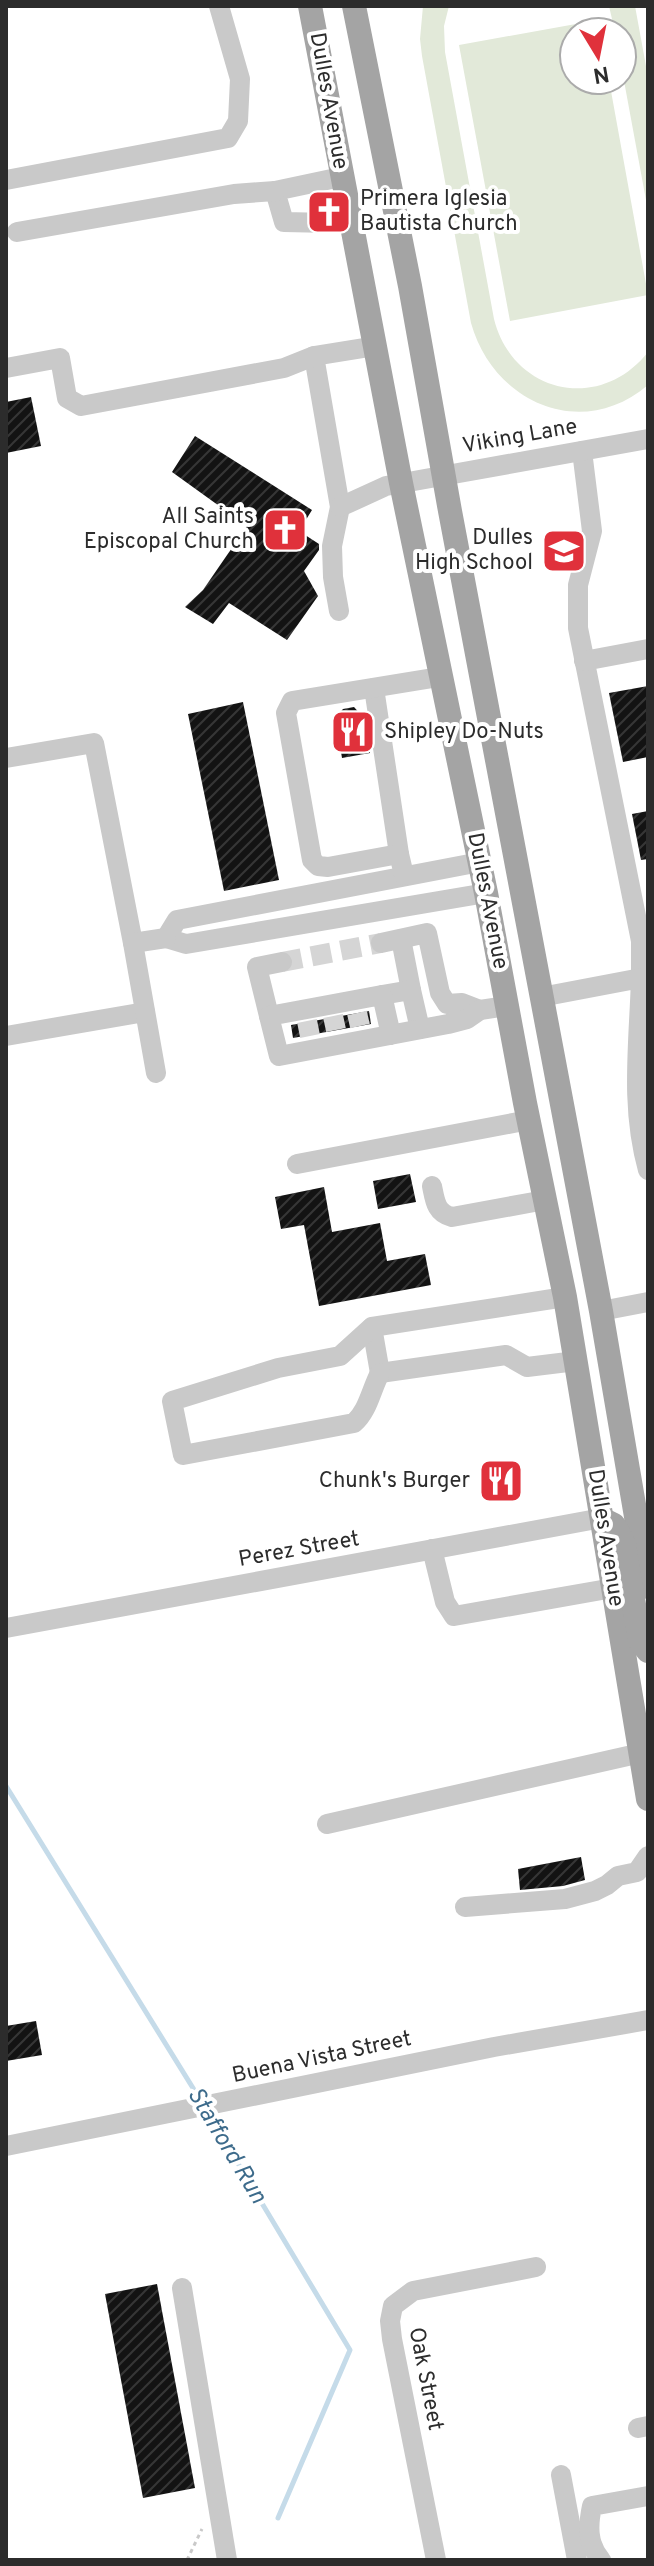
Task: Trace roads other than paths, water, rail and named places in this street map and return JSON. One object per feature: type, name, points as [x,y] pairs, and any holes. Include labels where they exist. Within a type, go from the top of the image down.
[{"type":"main road","name":"Dulles Avenue","points":[[310,6],[439,677],[480,862],[565,1297],[648,1799]]},
{"type":"main road","name":"Dulles Avenue","points":[[354,6],[408,271],[601,1311],[648,1587]]},
{"type":"main road","points":[[602,1518],[614,1525],[624,1544],[640,1641],[648,1651]]},
{"type":"street","points":[[6,180],[228,138],[238,121],[240,79],[219,6]]},
{"type":"street","points":[[17,232],[234,194],[275,191],[341,177]]},
{"type":"street","points":[[275,191],[284,222],[331,223],[350,219]]},
{"type":"street","points":[[6,368],[60,358],[67,398],[81,406],[284,368],[314,356],[376,346]]},
{"type":"street","points":[[314,356],[340,507],[332,546],[339,611]]},
{"type":"street","name":"Viking Lane","points":[[340,507],[378,488],[648,439]]},
{"type":"street","points":[[582,451],[592,531],[578,585],[578,628],[645,939],[641,978],[642,1080],[636,1116],[648,1170]]},
{"type":"street","points":[[584,661],[648,649]]},
{"type":"street","points":[[399,854],[328,867],[318,866],[312,860],[286,713],[292,701],[439,677]]},
{"type":"street","points":[[374,688],[404,875]]},
{"type":"street","points":[[6,758],[94,743],[156,1073]]},
{"type":"street","points":[[166,938],[177,920],[480,862]]},
{"type":"street","points":[[133,943],[166,938],[186,944],[486,893]]},
{"type":"street","points":[[420,1029],[411,990],[391,941],[427,933],[440,993],[447,1004],[462,1003],[480,1010]]},
{"type":"street","points":[[282,962],[257,967],[279,1056],[309,1029],[358,1020],[382,995],[411,990]]},
{"type":"street","points":[[541,997],[641,978]]},
{"type":"street","points":[[382,995],[391,1035]]},
{"type":"street","points":[[269,1016],[309,1029],[358,1020],[391,1035],[467,1019],[480,1010],[507,1006]]},
{"type":"street","points":[[6,1036],[145,1012]]},
{"type":"street","points":[[297,1164],[529,1120]]},
{"type":"street","points":[[432,1186],[436,1206],[443,1215],[452,1217],[545,1200]]},
{"type":"street","points":[[372,1327],[380,1373],[370,1392],[364,1414],[354,1423],[183,1455],[172,1401],[278,1368],[340,1356],[372,1327],[565,1297]]},
{"type":"street","points":[[601,1311],[648,1302]]},
{"type":"street","points":[[380,1373],[506,1355],[527,1367],[576,1361]]},
{"type":"street","name":"Perez Street","points":[[6,1628],[602,1518]]},
{"type":"street","points":[[432,1549],[445,1602],[454,1616],[613,1588]]},
{"type":"street","points":[[327,1824],[641,1753]]},
{"type":"street","points":[[465,1907],[565,1899],[595,1891],[618,1876],[637,1872],[648,1856]]},
{"type":"street","name":"Buena Vista Street","points":[[6,2146],[494,2047],[648,2020]]},
{"type":"street","name":"Oak Street","points":[[436,2560],[392,2339],[390,2321],[393,2306],[413,2291],[536,2267]]},
{"type":"street","points":[[182,2288],[227,2560]]},
{"type":"street","points":[[561,2475],[577,2560]]},
{"type":"street","points":[[601,2560],[593,2551],[588,2525],[592,2506],[648,2496]]},
{"type":"waterway","name":"Stafford Run","points":[[6,1786],[201,2101]]},
{"type":"waterway","name":"Stafford Run","points":[[206,2110],[350,2350],[278,2518]]},
{"type":"tunnel","points":[[282,962],[381,943]]},
{"type":"tunnel","points":[[357,1013],[360,1026]]},
{"type":"tunnel","points":[[333,1016],[336,1030]]},
{"type":"tunnel","points":[[307,1021],[310,1036]]},
{"type":"place","name":"Primera Iglesia Bautista Church","points":[[329,212]]},
{"type":"place","name":"All Saints Episcopal Church","points":[[285,530]]},
{"type":"place","name":"Dulles High School","points":[[564,551]]},
{"type":"place","name":"Shipley Do-Nuts","points":[[353,732]]},
{"type":"place","name":"Chunk's Burger","points":[[501,1481]]}]
